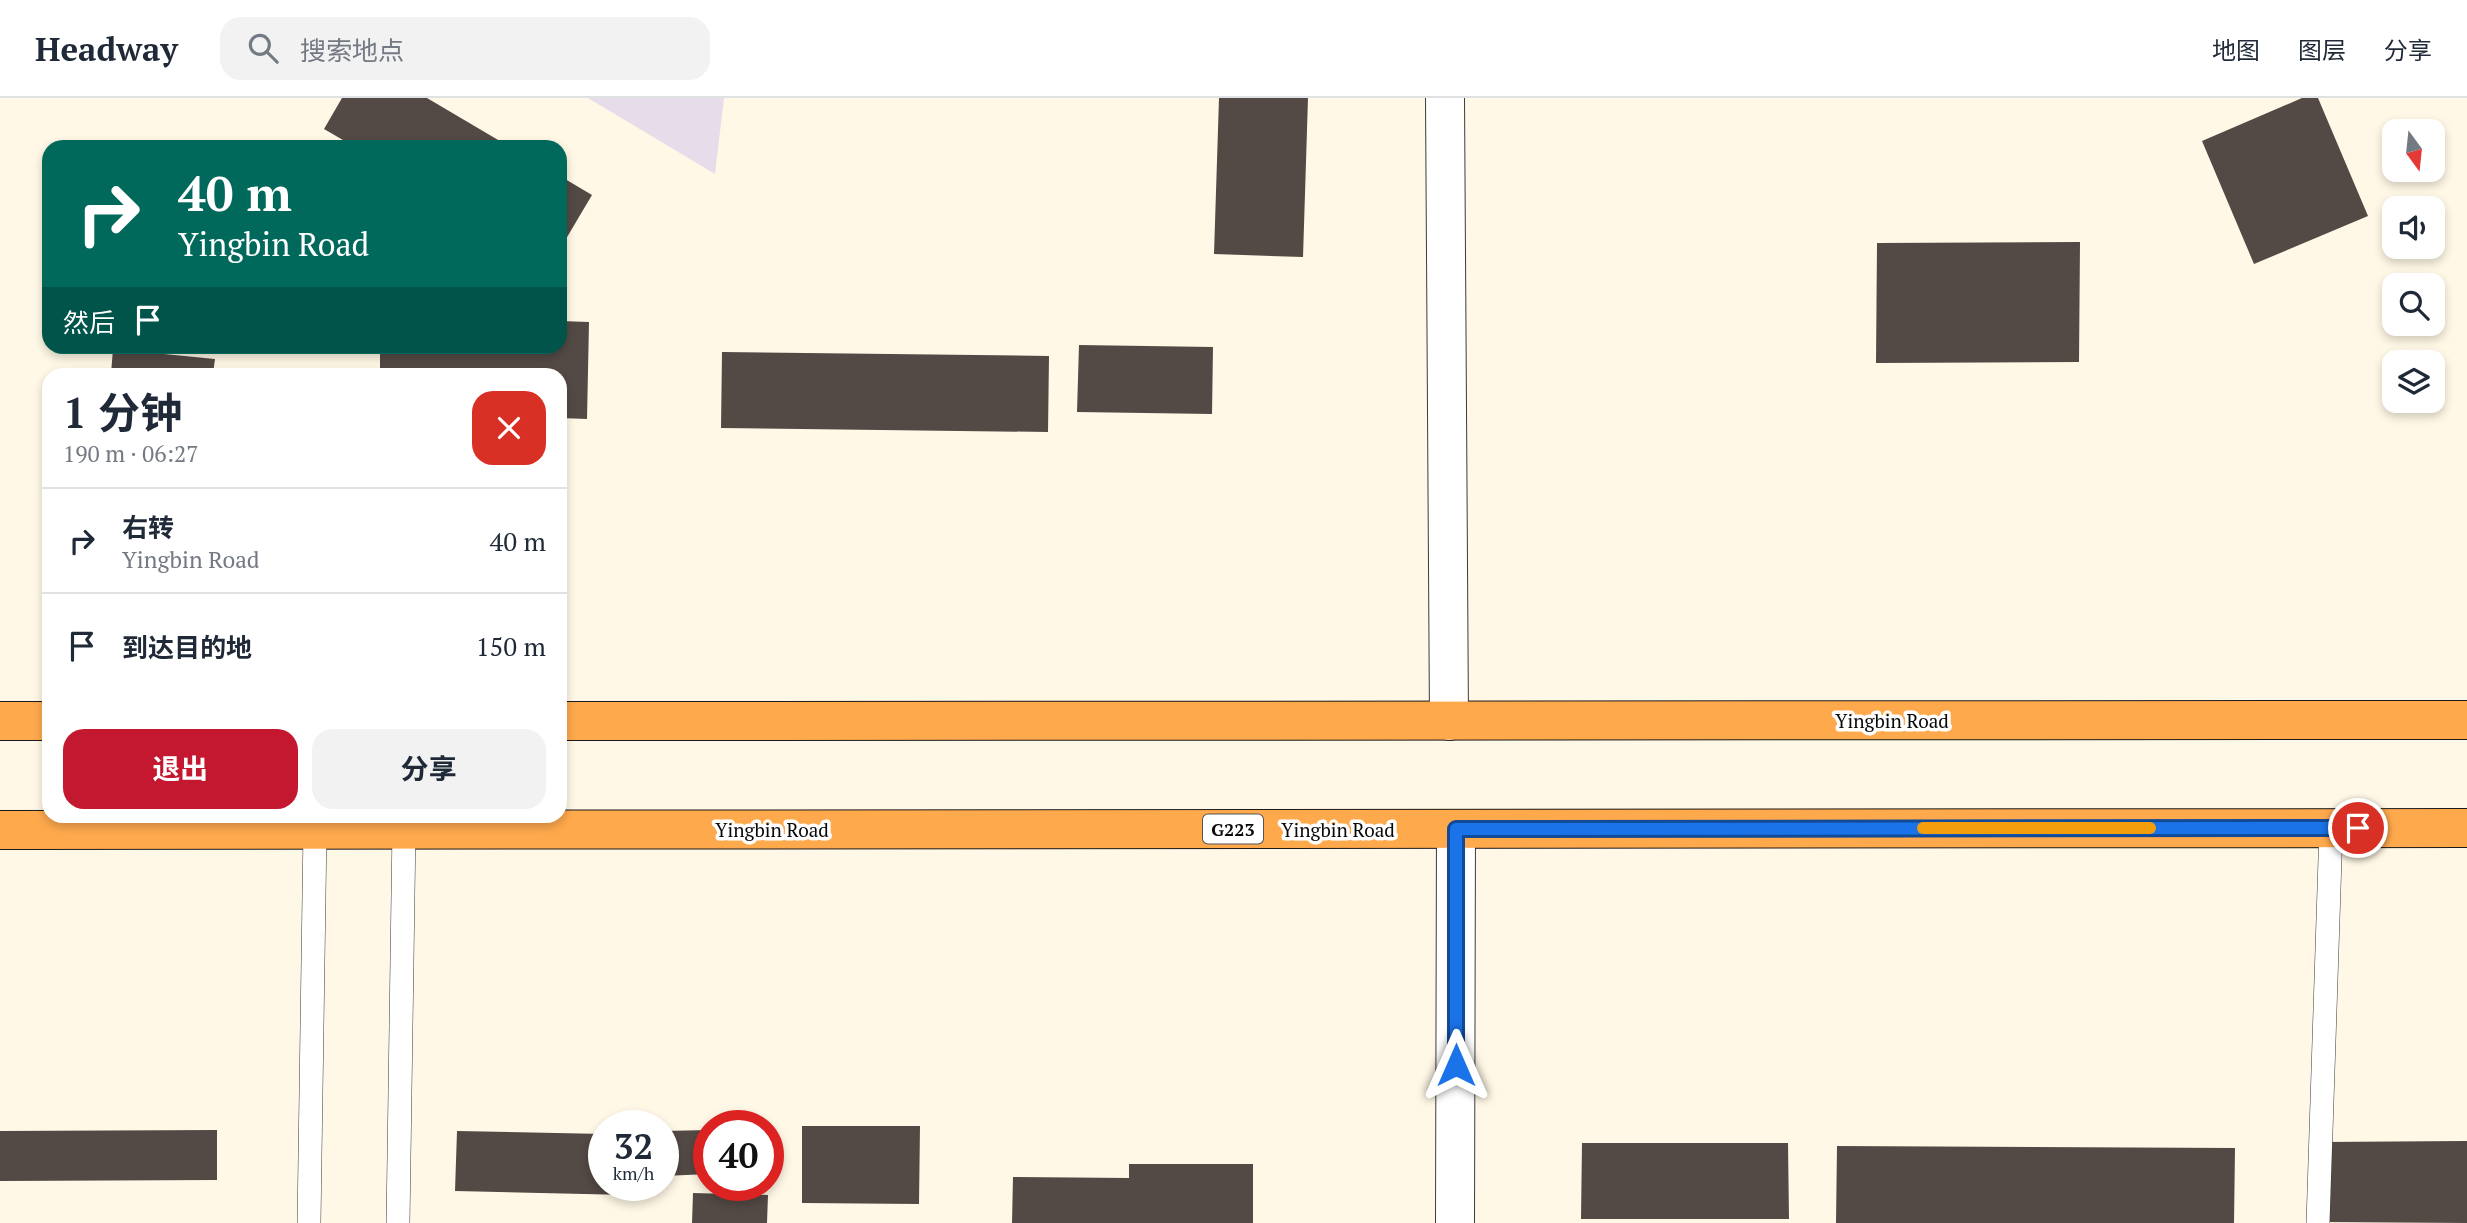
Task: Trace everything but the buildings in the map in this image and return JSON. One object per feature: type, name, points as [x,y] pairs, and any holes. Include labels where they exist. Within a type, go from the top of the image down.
[{"type":"highway","name":"Yingbin Road","points":[[567,721],[2467,719]]},
{"type":"highway","points":[[0,721],[42,721]]},
{"type":"highway","name":"Yingbin Road","points":[[0,830],[2467,828]]},
{"type":"street","points":[[1445,98],[1449,721]]},
{"type":"street","points":[[1455,1223],[1456,829]]},
{"type":"lane","points":[[2318,1223],[2331,828]]},
{"type":"lane","points":[[309,1223],[315,830]]},
{"type":"lane","points":[[398,1223],[404,830]]},
{"type":"shaded area","points":[[588,98],[724,98],[715,174]]},
{"type":"slow traffic","points":[[1923,828],[2150,828]]},
{"type":"route","points":[[1456,1065],[1456,829],[2358,828]]}]
